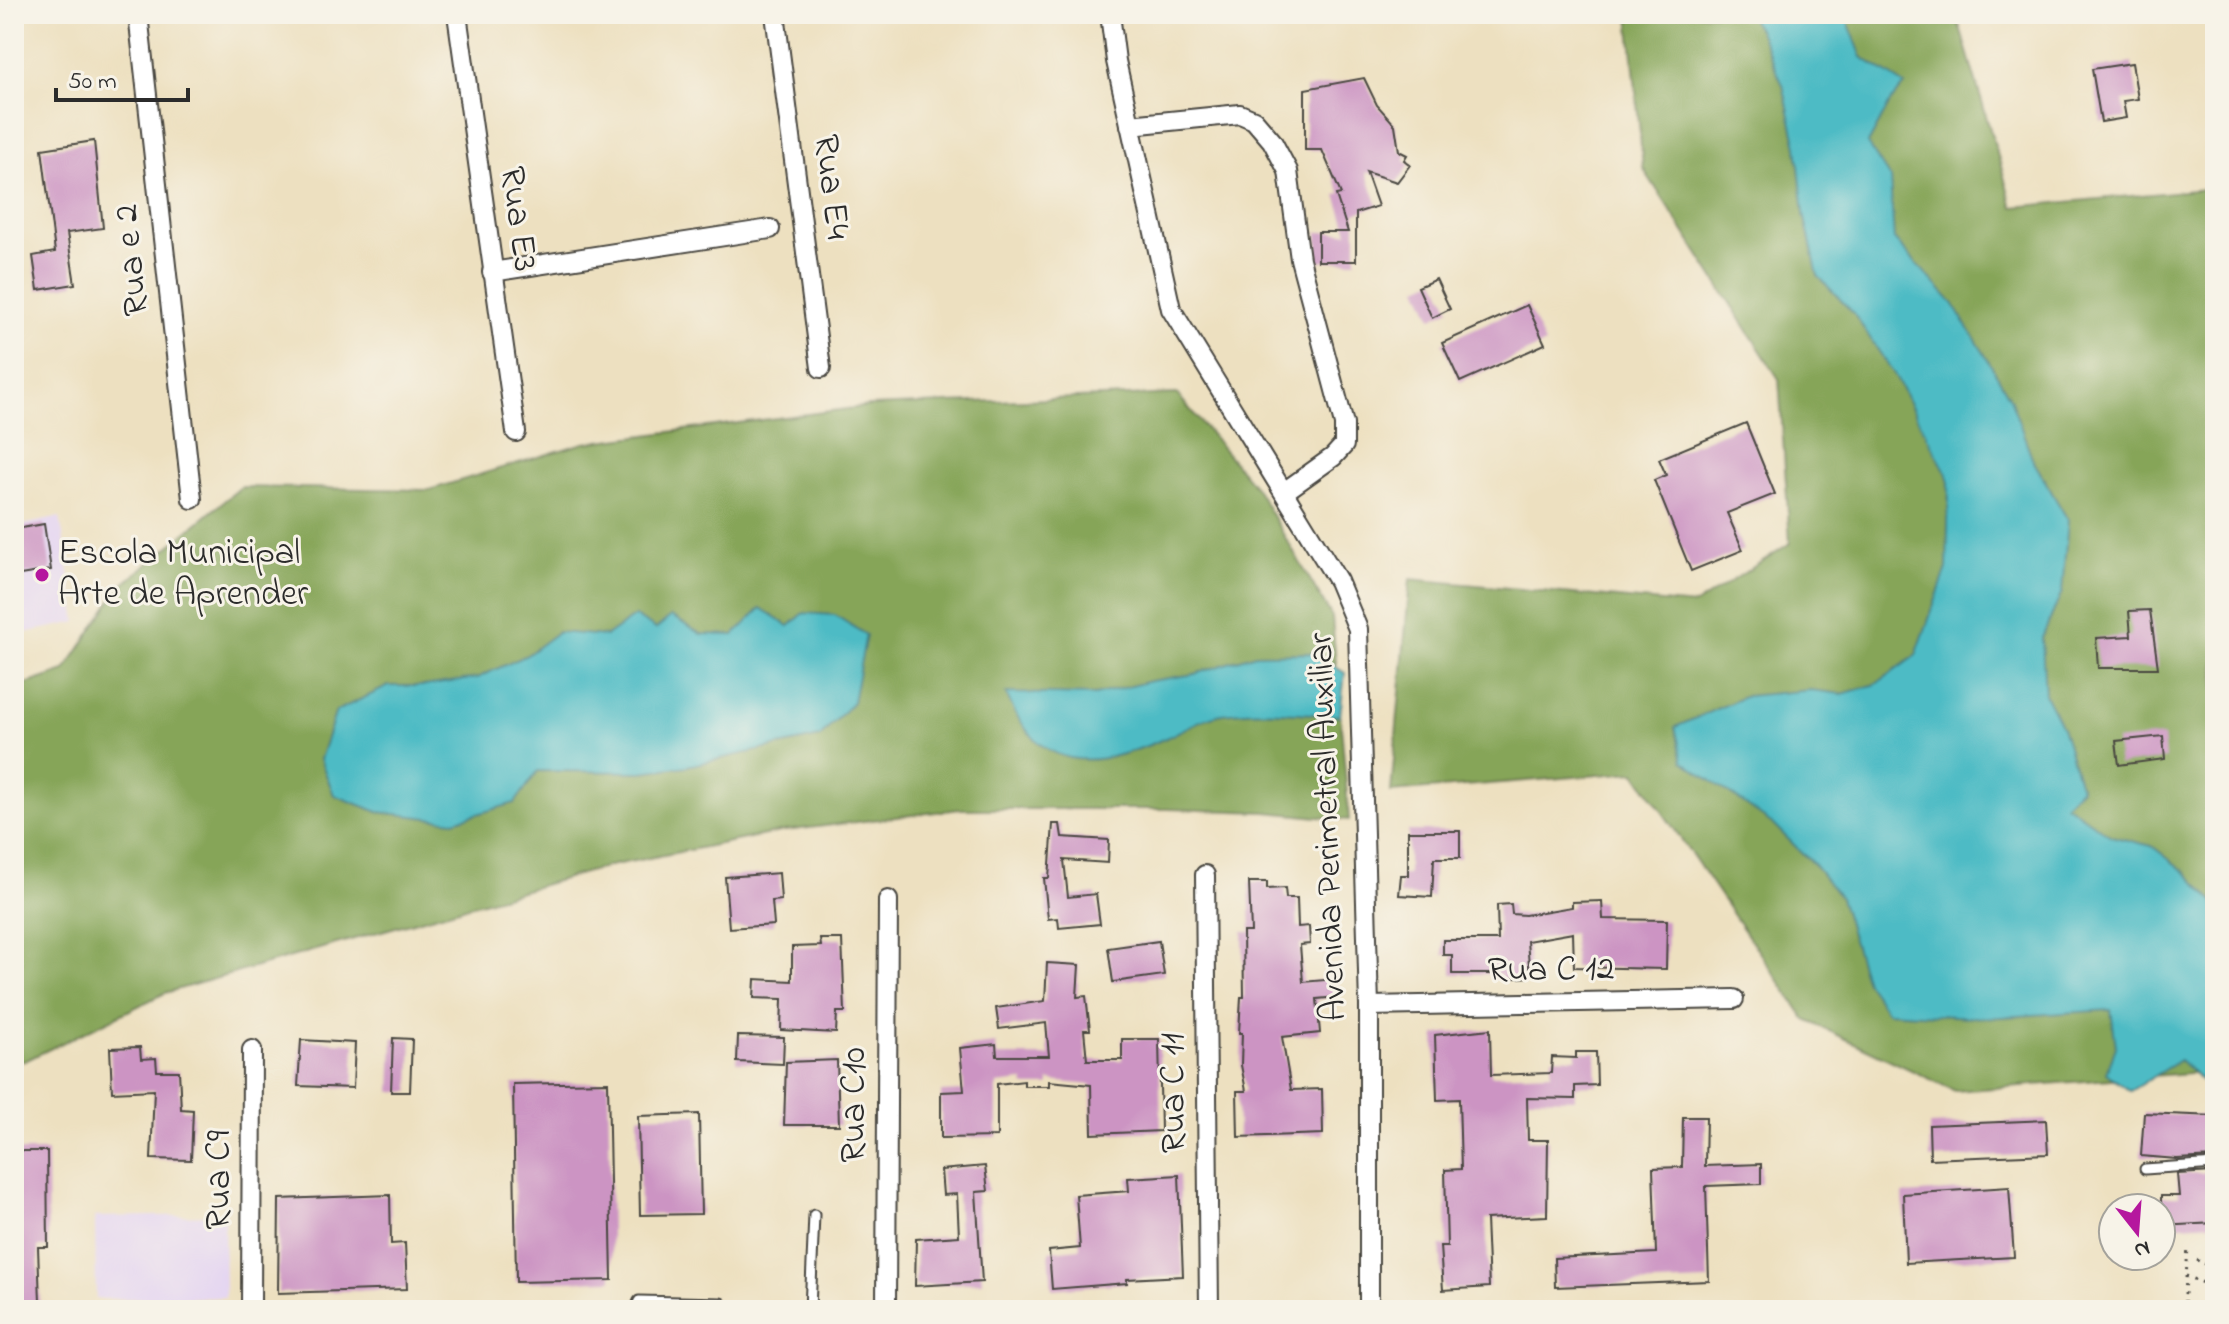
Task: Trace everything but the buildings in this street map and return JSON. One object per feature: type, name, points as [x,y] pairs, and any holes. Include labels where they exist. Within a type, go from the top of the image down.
[{"type":"street","name":"Rua e 2","points":[[138,14],[192,499]]},
{"type":"street","name":"Rua E3","points":[[457,14],[516,432]]},
{"type":"street","name":"Rua E4","points":[[775,14],[821,368]]},
{"type":"street","name":"Avenida Perimetral Auxiliar","points":[[1110,14],[1130,125],[1171,309],[1338,581],[1358,629],[1369,1006],[1369,1310]]},
{"type":"street","points":[[1130,125],[1240,114],[1254,120],[1272,141],[1288,171],[1300,259],[1344,424],[1344,445],[1333,457],[1284,492]]},
{"type":"street","points":[[492,272],[770,229]]},
{"type":"street","name":"Rua C 11","points":[[1205,875],[1209,1310]]},
{"type":"street","name":"Rua C10","points":[[886,1309],[888,900]]},
{"type":"street","name":"Rua C 12","points":[[1369,1006],[1734,999]]},
{"type":"street","name":"Rua C9","points":[[251,1310],[252,1050]]},
{"type":"lane","points":[[2145,1169],[2215,1164]]},
{"type":"lane","points":[[810,1310],[814,1215]]},
{"type":"lane","points":[[635,1310],[639,1301],[721,1303],[726,1310]]},
{"type":"lane","points":[[886,1309],[959,1310]]},
{"type":"path","points":[[2184,1310],[2188,1247]]},
{"type":"path","points":[[2197,1260],[2215,1269]]},
{"type":"path","points":[[2186,1276],[2204,1283],[2215,1280]]},
{"type":"shaded area","name":"Escola Municipal Arte de Aprender","points":[[60,517],[77,622],[14,635],[14,527]]},
{"type":"shaded area","points":[[224,1215],[225,1297],[96,1299],[95,1217]]},
{"type":"green space","points":[[1629,14],[1956,14],[2013,207],[2215,188],[2215,1071],[1955,1091],[1806,1020],[1635,772],[1391,792],[1410,579],[1695,605],[1790,543],[1779,379],[1643,168]]},
{"type":"green space","points":[[1177,394],[1256,488],[1332,617],[1349,820],[1266,812],[1167,809],[960,809],[785,831],[609,866],[165,993],[25,1061],[14,1062],[14,688],[65,671],[120,587],[241,487],[429,490],[584,443],[870,406]]},
{"type":"water","points":[[1748,14],[1845,14],[1862,57],[1905,85],[1890,103],[1868,144],[1890,178],[1894,239],[1953,303],[1984,353],[2010,398],[2033,460],[2068,520],[2062,592],[2042,638],[2045,694],[2062,727],[2081,788],[2065,804],[2111,836],[2152,846],[2184,871],[2215,902],[2215,1079],[2203,1082],[2180,1060],[2130,1091],[2106,1073],[2116,1047],[2111,1010],[1987,1018],[1887,1012],[1866,982],[1840,898],[1814,865],[1774,825],[1683,761],[1675,727],[1746,696],[1811,690],[1842,694],[1876,684],[1916,655],[1947,568],[1949,478],[1894,374],[1853,313],[1818,276],[1804,214],[1797,147],[1783,85]]},
{"type":"water","points":[[761,608],[789,626],[804,613],[835,615],[866,635],[853,702],[820,737],[687,766],[642,772],[538,771],[515,803],[454,821],[378,812],[334,795],[320,759],[336,711],[389,686],[424,686],[477,678],[527,655],[558,632],[606,636],[635,616],[656,629],[671,616],[701,634],[734,635]]},
{"type":"water","points":[[1314,653],[1345,673],[1340,716],[1266,711],[1223,714],[1140,749],[1092,759],[1071,758],[1052,752],[1035,739],[1019,720],[1006,693],[1095,695],[1195,674],[1255,654]]},
{"type":"place","name":"Escola Municipal Arte de Aprender","points":[[42,575]]}]
